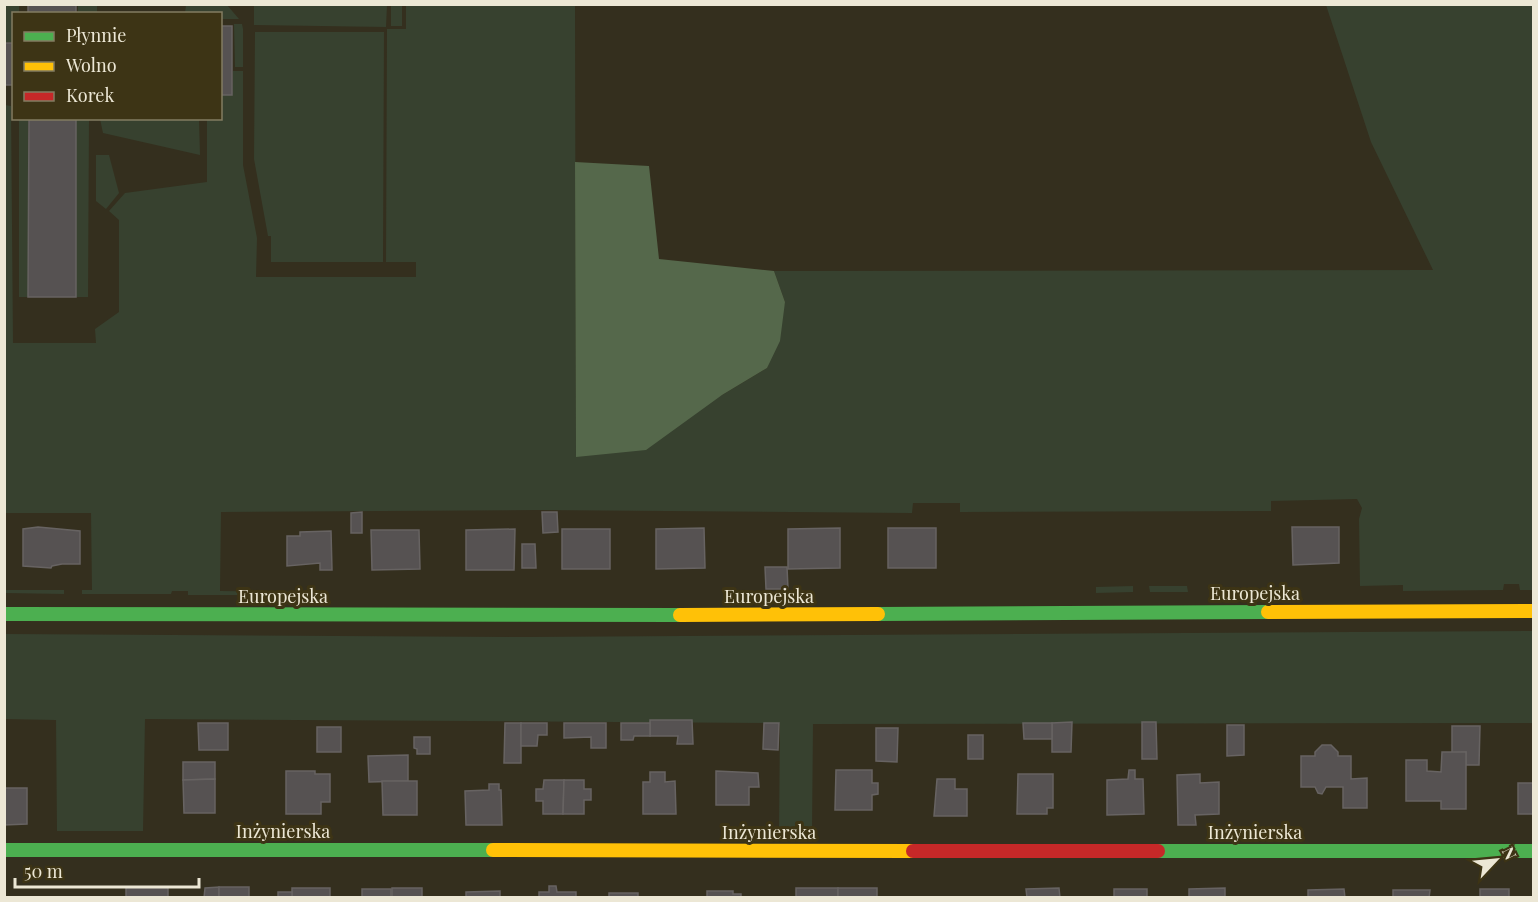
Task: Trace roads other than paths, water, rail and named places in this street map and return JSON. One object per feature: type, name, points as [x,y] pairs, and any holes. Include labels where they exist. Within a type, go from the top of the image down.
[{"type":"street","name":"Europejska","points":[[4,614],[474,616],[1533,611]]},
{"type":"street","name":"Inżynierska","points":[[4,850],[1533,851]]}]
